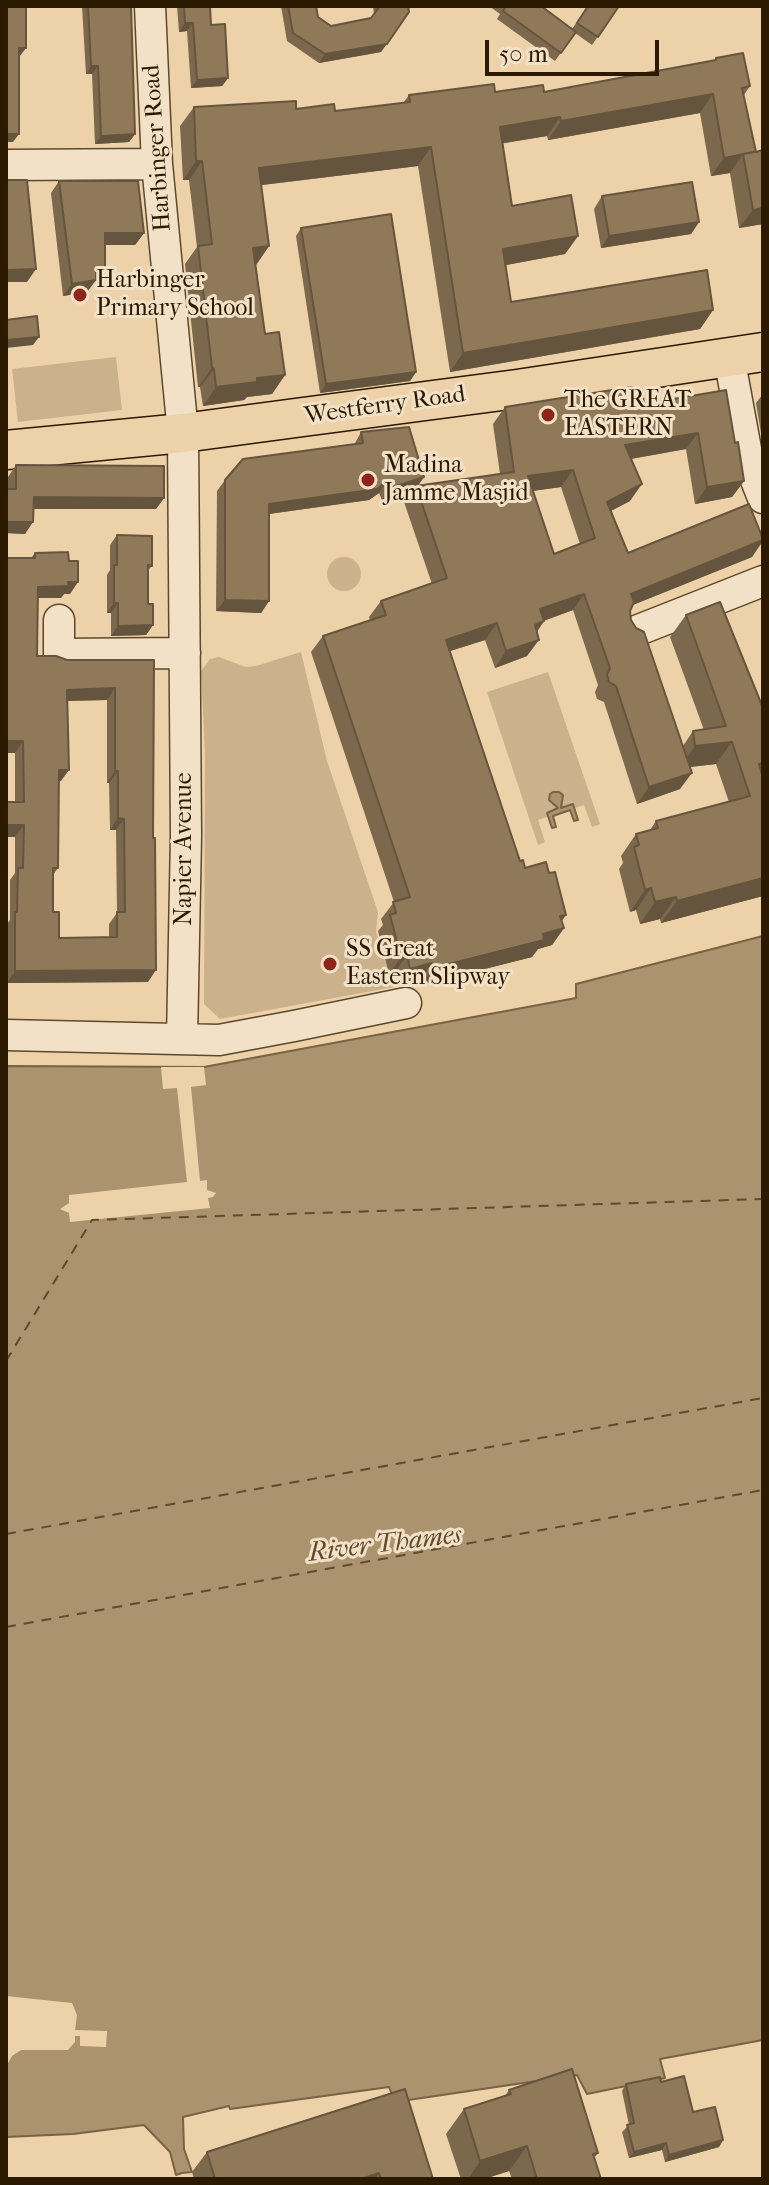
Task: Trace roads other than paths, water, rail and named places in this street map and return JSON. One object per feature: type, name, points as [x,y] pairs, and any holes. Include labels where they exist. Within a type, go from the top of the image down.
[{"type":"main road","name":"Westferry Road","points":[[6,450],[183,433],[746,355]]},
{"type":"street","name":"Harbinger Road","points":[[150,6],[157,164],[183,433]]},
{"type":"street","points":[[6,165],[157,164]]},
{"type":"street","points":[[746,355],[748,460],[763,498]]},
{"type":"street","name":"Napier Avenue","points":[[182,1039],[186,836],[183,433]]},
{"type":"street","points":[[636,631],[722,614],[763,581]]},
{"type":"street","points":[[59,620],[59,654],[185,653]]},
{"type":"street","points":[[6,1035],[219,1040],[406,1003]]},
{"type":"water","points":[[553,792],[563,795],[561,808],[573,804],[578,820],[574,821],[570,810],[553,816],[556,827],[552,828],[547,813],[558,808],[549,800]]},
{"type":"water","name":"River Thames","points":[[763,936],[763,2040],[660,2059],[665,2078],[587,2094],[577,2075],[395,2102],[389,2087],[230,2109],[229,2106],[183,2117],[184,2149],[192,2172],[176,2175],[170,2152],[144,2125],[73,2134],[6,2137],[6,1066],[204,1067],[576,998],[576,984]]},
{"type":"place","name":"Harbinger Primary School","points":[[80,295]]},
{"type":"place","name":"The GREAT EASTERN","points":[[548,415]]},
{"type":"place","name":"Madina Jamme Masjid","points":[[368,480]]},
{"type":"place","name":"SS Great Eastern Slipway","points":[[330,964]]}]
